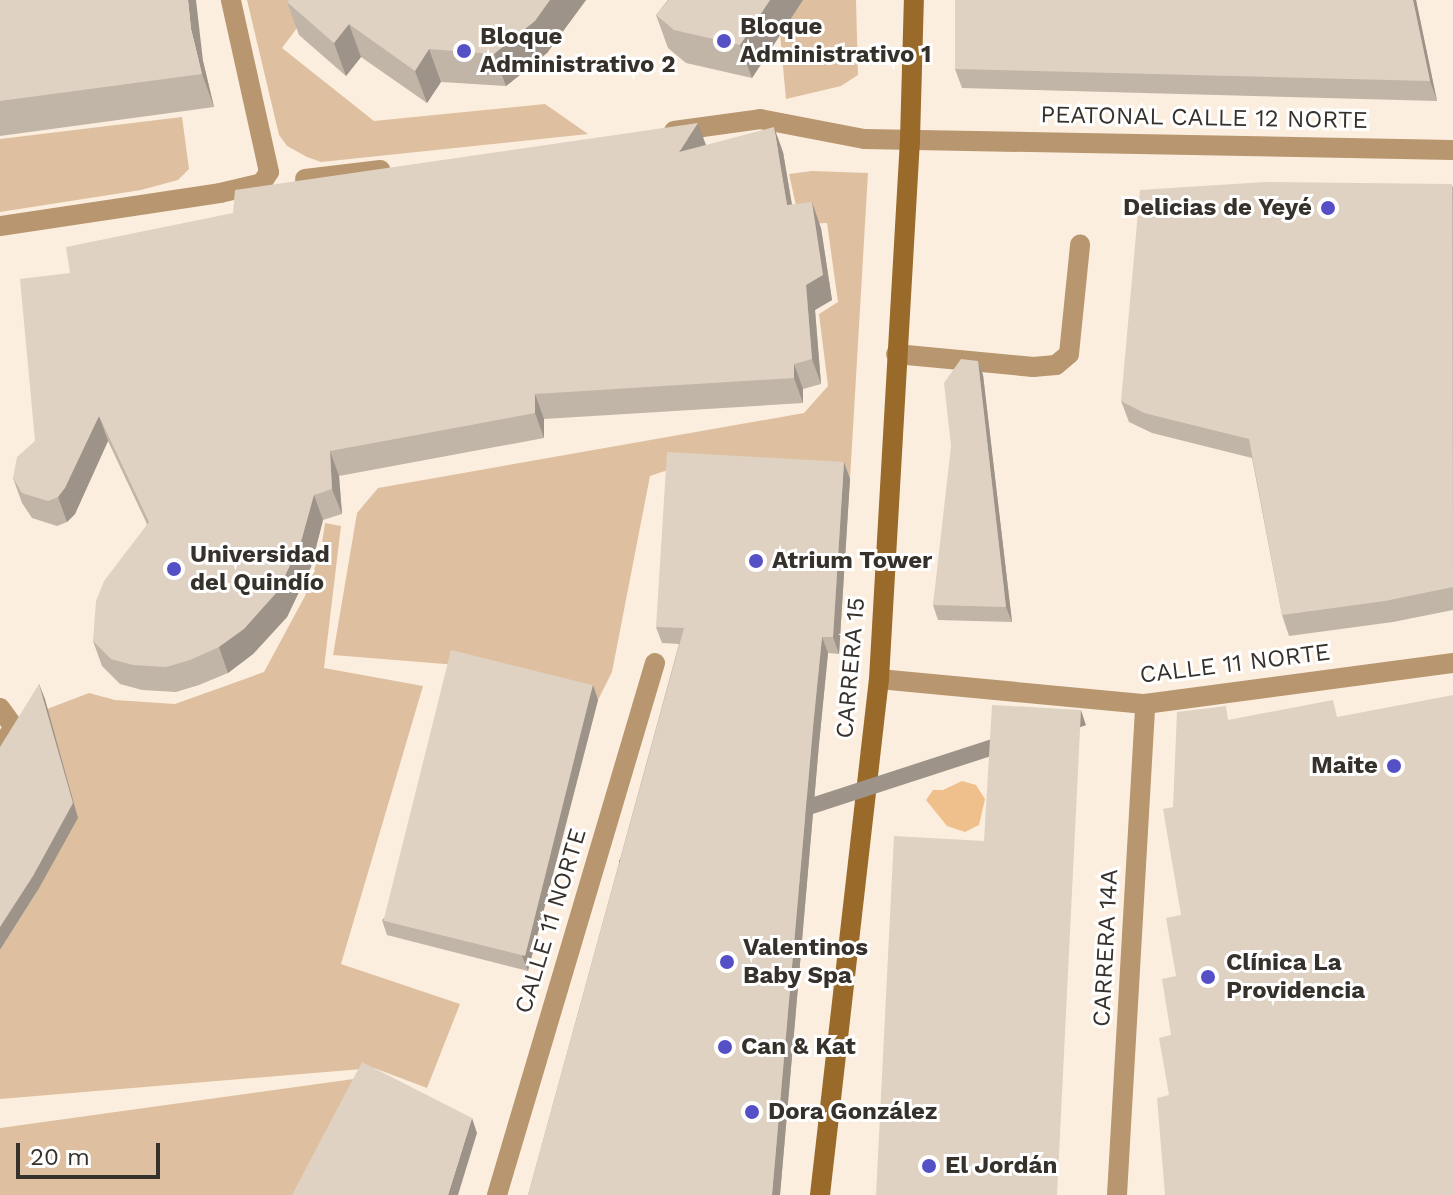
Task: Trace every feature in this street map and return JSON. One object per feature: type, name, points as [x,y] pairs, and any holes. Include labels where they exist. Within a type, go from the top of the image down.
[{"type":"street","points":[[0,226],[189,199],[262,183],[269,172],[231,0]]},
{"type":"street","name":"CARRERA 15","points":[[820,1195],[879,679],[910,139],[914,0]]},
{"type":"street","name":"PEATONAL CALLE 12 NORTE","points":[[650,135],[760,119],[864,139],[953,138],[1453,150]]},
{"type":"street","points":[[305,179],[399,167]]},
{"type":"street","points":[[896,354],[1033,367],[1056,365],[1069,354],[1080,245]]},
{"type":"street","name":"CALLE 11 NORTE","points":[[497,1195],[655,663]]},
{"type":"street","name":"CALLE 11 NORTE","points":[[879,679],[1145,704],[1453,663]]},
{"type":"street","name":"CARRERA 14A","points":[[1117,1195],[1145,704]]},
{"type":"street","points":[[0,708],[14,727],[0,748]]},
{"type":"shaded area","points":[[247,0],[318,0],[282,48],[374,121],[545,104],[588,134],[321,162],[307,157],[287,146],[279,135]]},
{"type":"shaded area","points":[[803,0],[856,0],[858,75],[841,86],[786,99],[780,34]]},
{"type":"shaded area","points":[[182,117],[189,169],[178,180],[141,190],[0,212],[0,139]]},
{"type":"shaded area","points":[[812,171],[868,173],[850,479],[674,468],[650,476],[612,672],[598,700],[457,665],[333,655],[357,513],[378,488],[804,413],[828,386],[819,314],[838,302],[827,223],[800,224],[789,174]]},
{"type":"shaded area","points":[[325,523],[341,526],[324,668],[423,686],[341,964],[460,1004],[427,1088],[374,1068],[0,1099],[0,950],[38,890],[47,709],[89,693],[115,700],[175,704],[264,672],[305,596],[321,550]]},
{"type":"shaded area","points":[[962,781],[976,785],[985,799],[979,825],[965,832],[947,826],[926,800],[933,790],[943,790]]},
{"type":"shaded area","points":[[368,1077],[306,1195],[0,1195],[0,1128]]},
{"type":"building","points":[[0,0],[188,0],[191,29],[202,74],[0,101]]},
{"type":"building","points":[[550,0],[535,21],[494,54],[429,49],[415,71],[349,24],[334,43],[287,2]]},
{"type":"building","points":[[669,0],[770,0],[740,45],[674,30],[656,15]]},
{"type":"building","points":[[955,0],[1413,0],[1430,81],[955,69]]},
{"type":"building","points":[[698,123],[679,152],[774,127],[787,205],[812,202],[823,275],[806,285],[812,359],[794,364],[794,378],[535,394],[535,413],[330,451],[332,489],[314,495],[301,542],[278,591],[244,629],[219,647],[166,667],[133,665],[111,659],[93,641],[96,601],[104,581],[149,522],[99,416],[58,497],[48,501],[22,493],[13,478],[17,457],[35,441],[20,279],[70,273],[66,247],[233,213],[235,190]]},
{"type":"building","points":[[1265,182],[1452,184],[1453,587],[1385,601],[1282,615],[1249,439],[1144,413],[1121,401],[1140,190]]},
{"type":"building","points":[[961,359],[978,361],[1006,607],[933,605],[951,446],[944,383]]},
{"type":"building","points":[[667,452],[844,462],[833,637],[822,637],[772,1195],[528,1195],[684,628],[656,627]]},
{"type":"building","points":[[451,650],[593,685],[525,956],[384,921]]},
{"type":"building","points":[[39,684],[73,803],[33,876],[0,927],[0,747]]},
{"type":"building","points":[[1453,695],[1453,1195],[1165,1195],[1157,1098],[1169,1095],[1159,1038],[1171,1035],[1162,979],[1176,976],[1166,918],[1181,915],[1163,809],[1173,807],[1177,712],[1226,706],[1228,720],[1333,700],[1337,717]]},
{"type":"building","points":[[992,705],[1081,710],[1057,1195],[876,1195],[894,836],[984,841]]},
{"type":"building","points":[[362,1062],[472,1118],[448,1195],[292,1195]]},
{"type":"place","name":"Bloque Administrativo 1","points":[[724,41]]},
{"type":"place","name":"Bloque Administrativo 2","points":[[464,51]]},
{"type":"place","name":"Delicias de Yeyé","points":[[1328,208]]},
{"type":"place","name":"Atrium Tower","points":[[756,561]]},
{"type":"place","name":"Universidad del Quindío","points":[[174,569]]},
{"type":"place","name":"Maite","points":[[1394,766]]},
{"type":"place","name":"Valentinos Baby Spa","points":[[727,962]]},
{"type":"place","name":"Clínica La Providencia","points":[[1208,977]]},
{"type":"place","name":"Can & Kat","points":[[725,1047]]},
{"type":"place","name":"Dora González","points":[[752,1112]]},
{"type":"place","name":"El Jordán","points":[[929,1166]]}]
